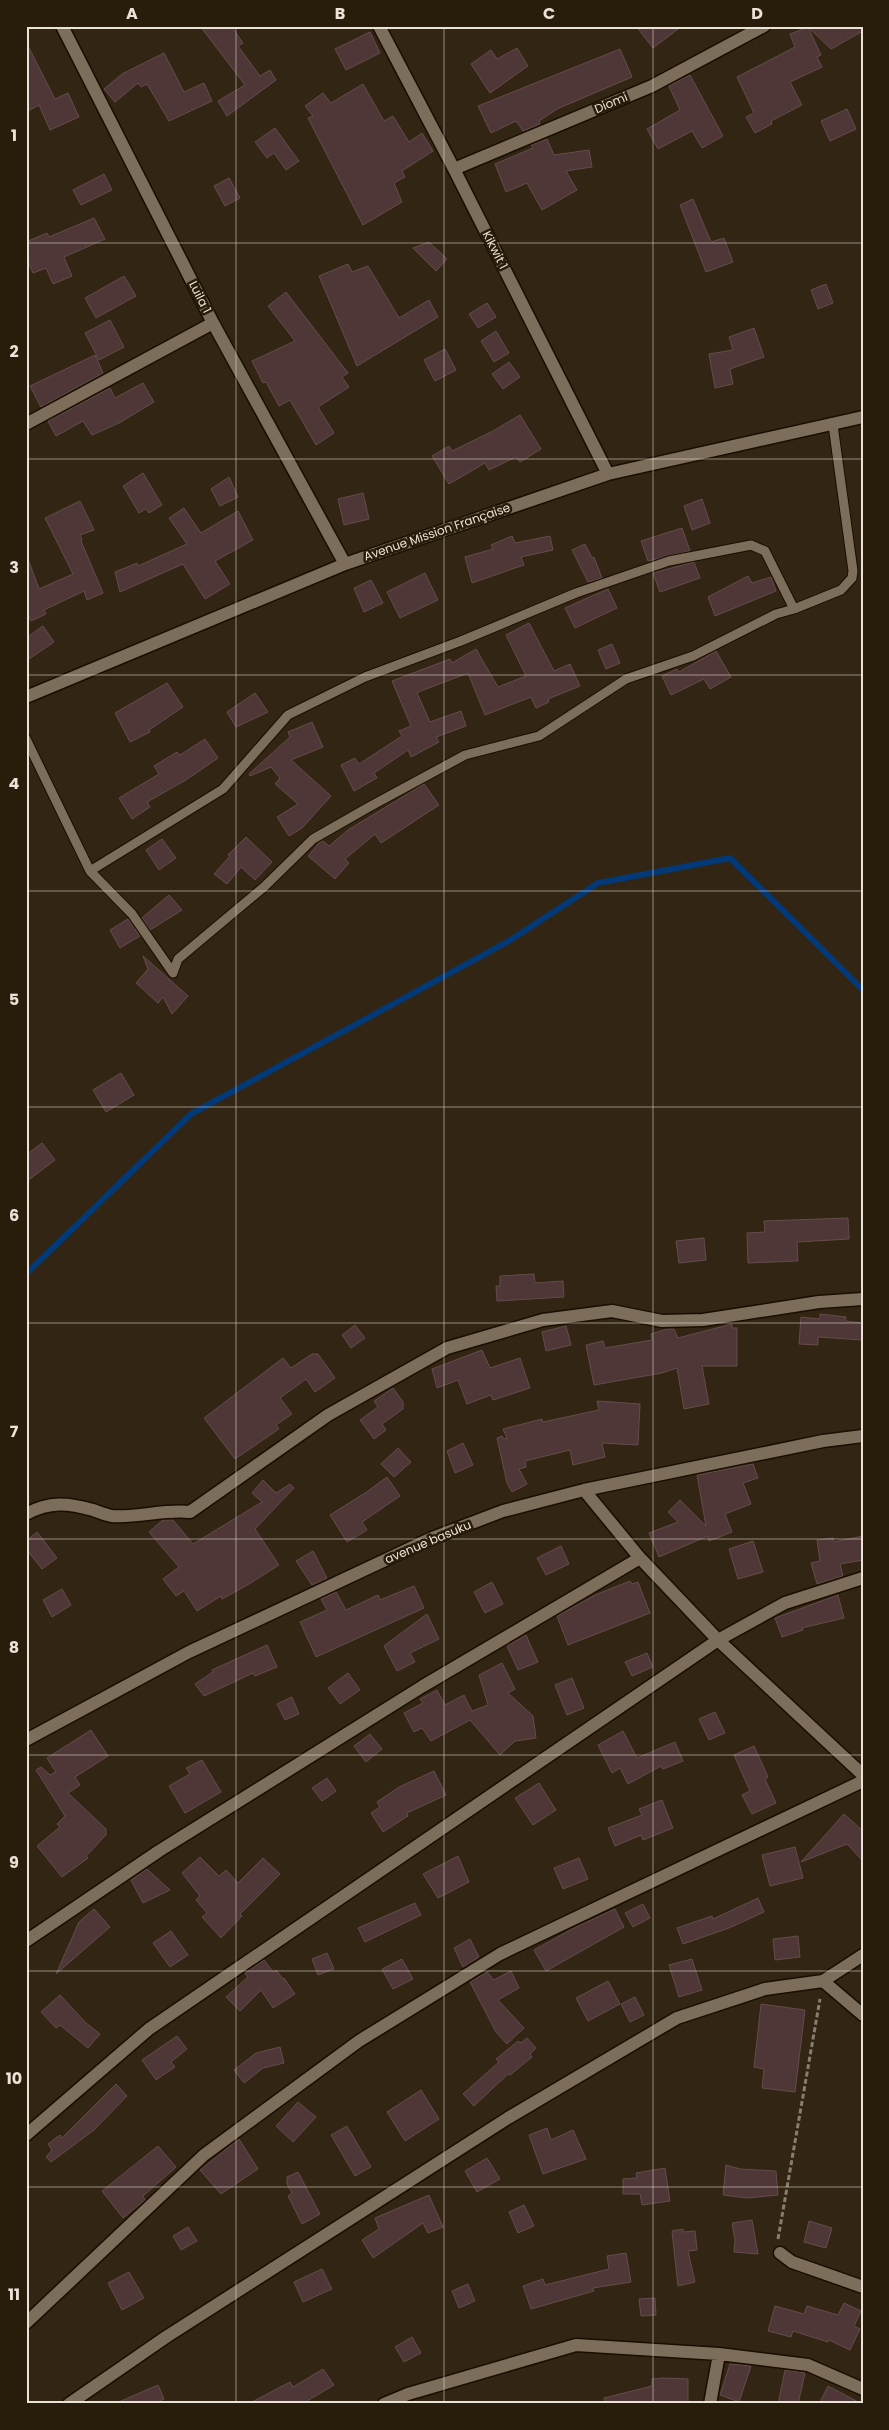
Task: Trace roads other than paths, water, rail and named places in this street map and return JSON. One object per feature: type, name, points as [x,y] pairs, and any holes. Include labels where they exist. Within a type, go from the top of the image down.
[{"type":"street","name":"Luila 1","points":[[62,26],[213,323],[344,564]]},
{"type":"street","name":"Kikwit 1","points":[[379,26],[454,169],[608,474]]},
{"type":"street","name":"Diomi","points":[[454,169],[652,86],[764,26]]},
{"type":"street","points":[[26,424],[213,323]]},
{"type":"street","name":"Avenue Mission Française","points":[[26,697],[344,564],[608,474],[833,425],[863,416]]},
{"type":"street","points":[[26,1514],[41,1506],[58,1503],[75,1505],[112,1516],[173,1510],[190,1512],[328,1415],[446,1348],[543,1320],[612,1311],[662,1321],[703,1320],[818,1302],[863,1299]]},
{"type":"street","name":"avenue basuku","points":[[26,1740],[189,1652],[432,1538],[504,1511],[584,1490],[823,1441],[863,1436]]},
{"type":"street","points":[[584,1490],[640,1558],[718,1640],[863,1775]]},
{"type":"street","points":[[26,1941],[159,1851],[423,1686],[640,1558]]},
{"type":"street","points":[[26,2135],[149,2029],[718,1640],[785,1603],[863,1578]]},
{"type":"street","points":[[26,2323],[204,2155],[359,2041],[500,1954],[863,1781]]},
{"type":"street","points":[[69,2404],[166,2337],[508,2118],[677,2018],[765,1989],[823,1981],[863,1955]]},
{"type":"street","points":[[823,1981],[863,2015]]},
{"type":"street","points":[[780,2253],[792,2262],[863,2288]]},
{"type":"street","points":[[384,2404],[408,2394],[576,2345],[719,2354],[808,2365],[863,2389]]},
{"type":"street","points":[[710,2404],[719,2354]]},
{"type":"lane","points":[[26,739],[90,871],[132,914],[173,973],[178,959],[264,887],[313,839],[465,755],[539,736],[626,679],[693,656],[776,614],[794,609],[841,590],[852,578],[833,425]]},
{"type":"lane","points":[[90,871],[223,789],[288,714],[365,677],[462,641],[576,593],[669,561],[751,545],[765,551],[794,609]]},
{"type":"waterway","points":[[26,1274],[191,1114],[509,941],[598,883],[730,858],[863,990]]}]
